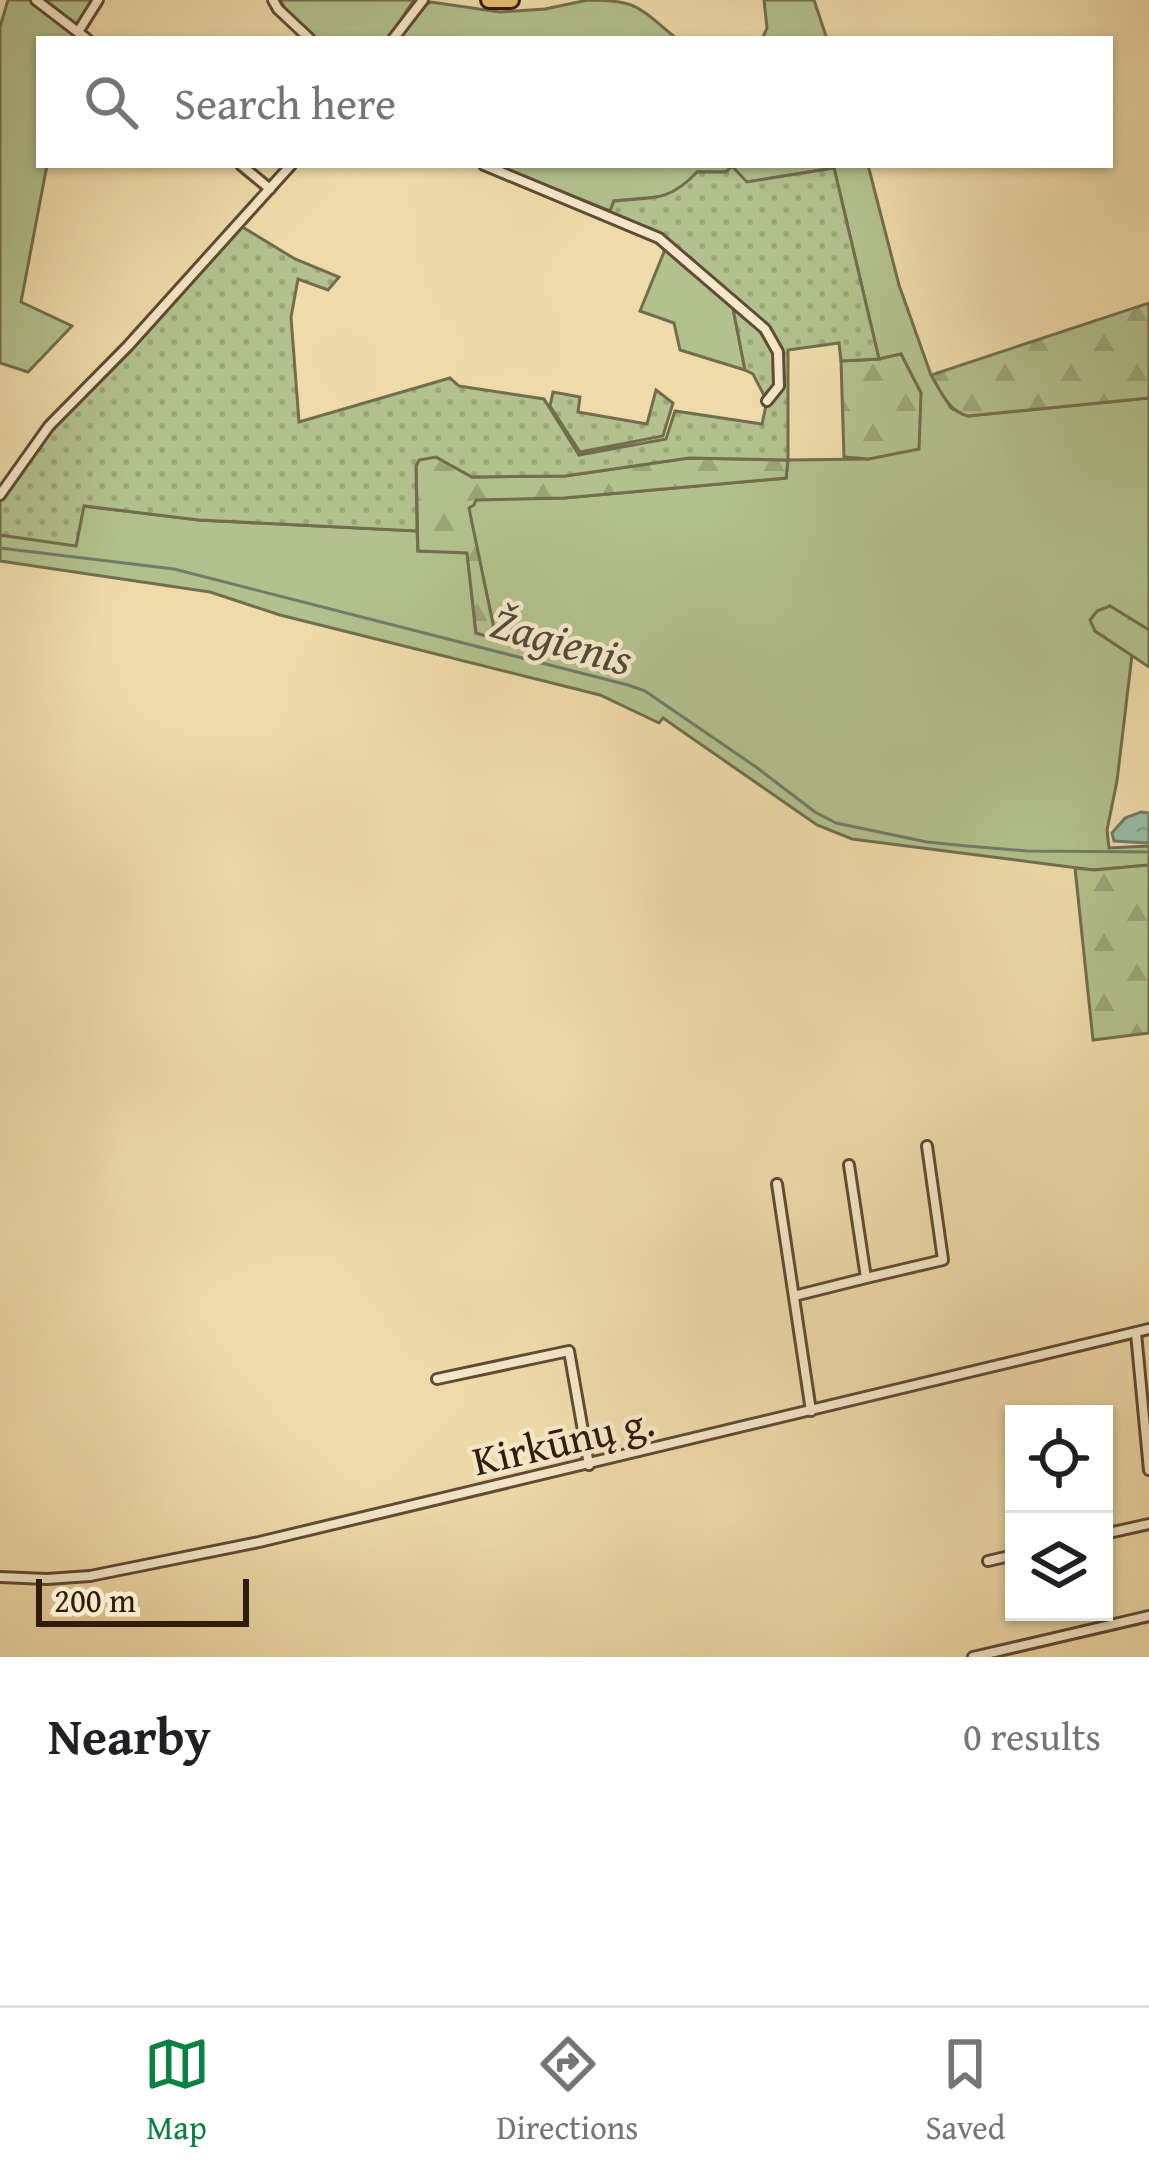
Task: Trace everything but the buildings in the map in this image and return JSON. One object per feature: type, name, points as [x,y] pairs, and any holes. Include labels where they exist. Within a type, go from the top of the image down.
[{"type":"highway","points":[[489,0],[512,0]]},
{"type":"street","points":[[36,0],[82,35],[98,0]]},
{"type":"street","points":[[273,0],[307,36]]},
{"type":"street","points":[[395,36],[424,0]]},
{"type":"street","points":[[245,168],[270,189]]},
{"type":"street","points":[[0,495],[49,426],[288,168]]},
{"type":"street","points":[[491,168],[659,238],[717,286],[772,340],[780,364],[779,386],[767,401]]},
{"type":"street","points":[[794,1296],[943,1260],[927,1145]]},
{"type":"street","points":[[849,1165],[866,1279]]},
{"type":"street","points":[[777,1184],[812,1411]]},
{"type":"street","name":"Kirkūnų g.","points":[[0,1577],[47,1580],[146,1566],[1149,1330]]},
{"type":"street","points":[[1136,1333],[1149,1470]]},
{"type":"street","points":[[436,1379],[569,1351],[589,1465]]},
{"type":"street","points":[[1113,1532],[1149,1523]]},
{"type":"street","points":[[988,1561],[1005,1557]]},
{"type":"street","points":[[973,1657],[1149,1616]]},
{"type":"green space","points":[[8,0],[98,0],[79,36],[36,36],[36,168],[46,168],[21,302],[72,326],[28,372],[0,363],[0,27]]},
{"type":"green space","points":[[280,0],[414,0],[390,36],[314,36]]},
{"type":"green space","points":[[588,0],[618,2],[637,8],[673,36],[401,36],[431,2],[500,12]]},
{"type":"green space","points":[[764,0],[814,0],[826,36],[763,36]]},
{"type":"green space","points":[[502,168],[834,168],[747,182],[727,172],[697,172],[680,191],[614,201],[610,211]]},
{"type":"green space","points":[[734,168],[747,182],[834,168],[879,359],[841,361],[839,343],[788,350],[788,460],[689,458],[565,476],[472,477],[436,457],[419,460],[416,466],[417,531],[199,520],[84,506],[76,546],[0,535],[0,497],[56,421],[239,225],[295,259],[339,277],[328,290],[298,279],[291,317],[299,422],[450,378],[459,386],[544,399],[579,455],[666,439],[675,411],[762,424],[767,401],[753,374],[745,370],[731,298],[659,238],[601,213],[610,211],[614,201],[678,189],[697,172]]},
{"type":"green space","points":[[834,168],[869,168],[899,285],[931,375],[951,408],[968,416],[1149,398],[1149,630],[1110,606],[1095,631],[1132,655],[1107,830],[1109,848],[1149,846],[1149,865],[1093,870],[852,839],[817,825],[663,718],[659,723],[600,695],[280,615],[210,592],[0,561],[0,535],[76,545],[83,506],[199,520],[417,531],[418,551],[467,552],[476,633],[496,637],[468,508],[476,499],[564,498],[786,478],[788,460],[869,459],[921,393],[901,354],[879,359]]},
{"type":"green space","points":[[664,242],[731,298],[745,370],[680,350],[674,323],[640,311]]},
{"type":"green space","points":[[1149,303],[1149,398],[968,416],[950,405],[931,375]]},
{"type":"green space","points":[[901,354],[921,393],[919,449],[869,459],[844,457],[841,361]]},
{"type":"green space","points":[[656,390],[673,403],[663,436],[580,452],[550,406],[553,392],[580,397],[578,412],[647,424]]},
{"type":"green space","points":[[427,457],[436,457],[472,477],[565,476],[689,458],[788,460],[786,478],[564,498],[476,500],[469,508],[496,639],[476,633],[467,553],[418,551],[416,466]]},
{"type":"green space","points":[[1110,606],[1149,630],[1149,667],[1095,631],[1090,620]]},
{"type":"green space","points":[[1149,865],[1149,1033],[1093,1040],[1075,868]]},
{"type":"water","points":[[1149,813],[1149,843],[1114,841],[1112,833],[1125,818]]},
{"type":"waterway","name":"Žagienis","points":[[0,548],[174,569],[628,685],[645,691],[836,823],[967,846],[1149,852]]}]
